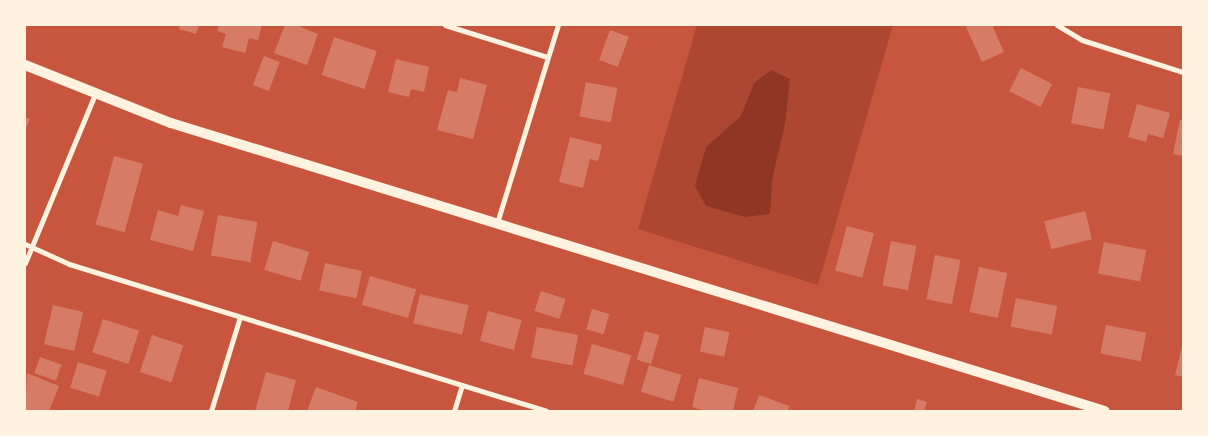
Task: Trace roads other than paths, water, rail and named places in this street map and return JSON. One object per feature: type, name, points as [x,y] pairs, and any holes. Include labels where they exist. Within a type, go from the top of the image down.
[{"type":"main road","points":[[25,65],[171,123],[1105,411]]},
{"type":"street","points":[[445,25],[547,57]]},
{"type":"street","points":[[497,223],[558,25]]},
{"type":"street","points":[[1057,25],[1082,40],[1183,72]]},
{"type":"street","points":[[25,263],[95,94]]},
{"type":"street","points":[[25,244],[69,264],[546,411]]},
{"type":"street","points":[[211,411],[240,317]]},
{"type":"street","points":[[454,411],[462,385]]}]
